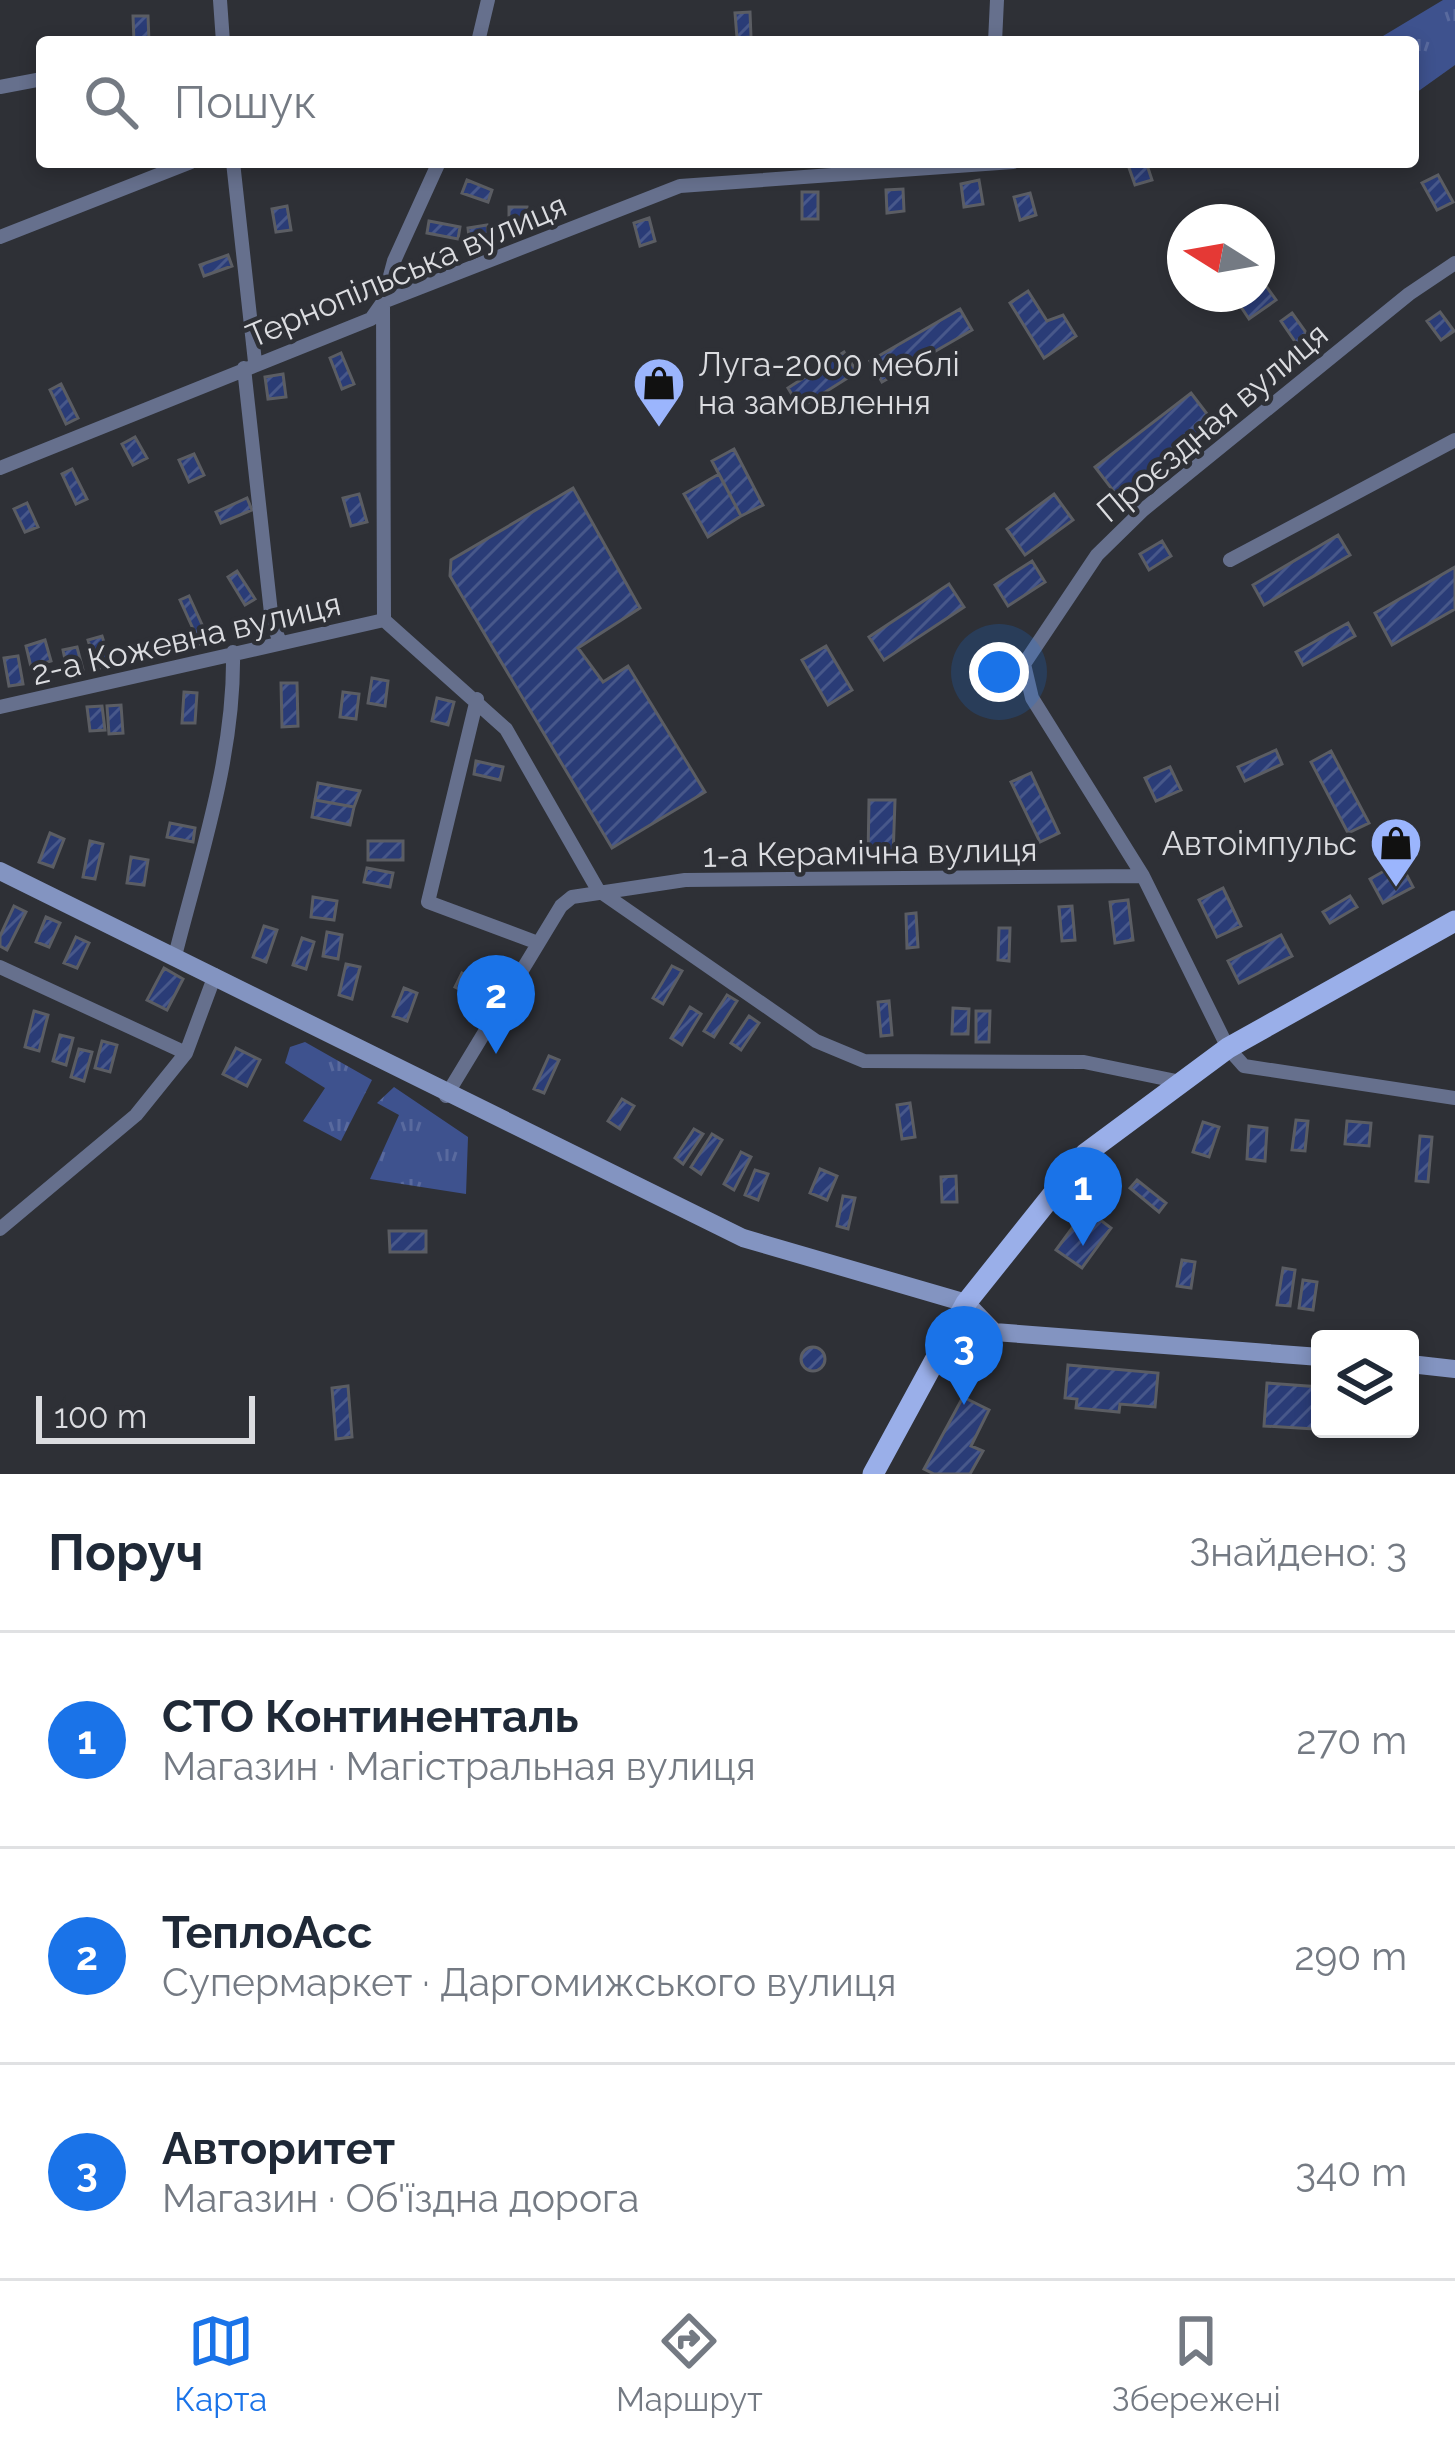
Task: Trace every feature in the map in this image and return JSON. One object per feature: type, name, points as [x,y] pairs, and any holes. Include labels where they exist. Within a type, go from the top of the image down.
[{"type":"main road","points":[[873,1474],[966,1303],[1085,1154],[1228,1048],[1455,921]]},
{"type":"street","points":[[220,0],[223,36]]},
{"type":"street","points":[[479,36],[488,0]]},
{"type":"street","points":[[995,36],[997,0]]},
{"type":"street","points":[[0,87],[36,80]]},
{"type":"street","points":[[0,237],[176,168]]},
{"type":"street","points":[[233,168],[272,622],[280,642]]},
{"type":"street","points":[[436,168],[394,261],[383,302],[384,620],[506,729],[598,890],[816,1041],[865,1061],[1084,1062],[1181,1082]]},
{"type":"street","name":"Тернопільська вулиця","points":[[0,468],[371,319],[383,302],[680,186],[933,168]]},
{"type":"street","name":"Проєздная вулиця","points":[[1143,876],[1024,684],[1024,664],[1097,554],[1143,510],[1409,294],[1455,263]]},
{"type":"street","points":[[1230,560],[1455,440]]},
{"type":"street","name":"2-а Кожевна вулиця","points":[[0,707],[53,699],[233,652],[384,620]]},
{"type":"street","points":[[176,956],[211,821],[234,687],[233,652]]},
{"type":"street","points":[[477,699],[428,902],[538,944]]},
{"type":"street","points":[[0,871],[215,975],[446,1096],[742,1238],[966,1303],[994,1332],[1311,1356]]},
{"type":"street","points":[[1143,876],[1228,1048],[1244,1066],[1455,1098]]},
{"type":"street","name":"1-а Керамічна вулиця","points":[[598,890],[686,880],[1143,876]]},
{"type":"street","points":[[446,1096],[561,906],[598,890]]},
{"type":"street","points":[[0,967],[186,1053]]},
{"type":"street","points":[[0,1229],[136,1115],[186,1053],[215,975]]},
{"type":"street","points":[[1419,1365],[1455,1369]]},
{"type":"green space","points":[[1443,0],[1455,0],[1455,65],[1419,91],[1419,36],[1383,36]]},
{"type":"green space","points":[[305,1042],[372,1080],[341,1141],[303,1121],[325,1088],[285,1063],[290,1047]]},
{"type":"green space","points":[[394,1087],[468,1137],[466,1194],[370,1179],[399,1115],[377,1103]]},
{"type":"building","points":[[750,12],[751,36],[737,36],[735,13]]},
{"type":"building","points":[[133,16],[148,16],[149,36],[134,36]]},
{"type":"building","points":[[1129,168],[1148,168],[1152,180],[1135,185]]},
{"type":"building","points":[[1438,175],[1453,202],[1437,210],[1422,183]]},
{"type":"building","points":[[467,180],[492,190],[488,202],[462,193]]},
{"type":"building","points":[[979,180],[983,204],[964,207],[961,184]]},
{"type":"building","points":[[903,189],[904,211],[887,213],[886,190]]},
{"type":"building","points":[[802,192],[818,192],[818,219],[802,219]]},
{"type":"building","points":[[1030,193],[1036,215],[1020,220],[1014,197]]},
{"type":"building","points":[[287,206],[291,230],[276,232],[272,209]]},
{"type":"building","points":[[509,207],[527,207],[528,229],[509,230]]},
{"type":"building","points":[[649,218],[655,241],[640,246],[634,223]]},
{"type":"building","points":[[429,221],[460,227],[458,239],[427,233]]},
{"type":"building","points":[[487,225],[490,244],[470,246],[468,228]]},
{"type":"building","points":[[228,255],[232,266],[204,276],[200,265]]},
{"type":"building","points":[[1028,291],[1047,321],[1063,315],[1076,336],[1044,358],[1010,303]]},
{"type":"building","points":[[960,309],[972,330],[882,382],[870,361]]},
{"type":"building","points":[[1440,312],[1454,331],[1441,340],[1427,321]]},
{"type":"building","points":[[1292,313],[1310,338],[1298,346],[1281,321]]},
{"type":"building","points":[[844,352],[857,372],[800,408],[788,388]]},
{"type":"building","points":[[341,353],[354,384],[342,389],[330,358]]},
{"type":"building","points":[[283,374],[286,397],[268,399],[265,377]]},
{"type":"building","points":[[61,384],[78,418],[66,424],[50,390]]},
{"type":"building","points":[[1191,393],[1214,423],[1118,497],[1095,467]]},
{"type":"building","points":[[135,437],[147,458],[133,465],[122,444]]},
{"type":"building","points":[[734,449],[763,505],[741,516],[712,461]]},
{"type":"building","points":[[194,454],[204,475],[189,482],[179,460]]},
{"type":"building","points":[[72,469],[87,499],[76,504],[62,474]]},
{"type":"building","points":[[719,474],[741,516],[708,537],[684,494]]},
{"type":"building","points":[[573,488],[640,608],[578,648],[603,682],[628,666],[705,792],[612,848],[450,576],[451,560]]},
{"type":"building","points":[[359,494],[367,522],[351,526],[343,498]]},
{"type":"building","points":[[1054,494],[1073,520],[1025,555],[1007,529]]},
{"type":"building","points":[[247,498],[252,510],[221,523],[216,512]]},
{"type":"building","points":[[27,503],[38,527],[25,532],[14,509]]},
{"type":"building","points":[[1338,535],[1350,555],[1264,605],[1253,585]]},
{"type":"building","points":[[1162,541],[1171,556],[1149,570],[1140,554]]},
{"type":"building","points":[[1032,561],[1045,582],[1008,606],[995,585]]},
{"type":"building","points":[[1455,567],[1455,609],[1392,645],[1375,613]]},
{"type":"building","points":[[237,571],[255,599],[245,605],[228,577]]},
{"type":"building","points":[[949,584],[964,607],[884,660],[869,637]]},
{"type":"building","points":[[189,596],[209,640],[200,644],[180,600]]},
{"type":"building","points":[[1348,623],[1355,636],[1303,665],[1296,652]]},
{"type":"building","points":[[102,636],[111,664],[97,669],[88,640]]},
{"type":"building","points":[[45,640],[51,661],[31,667],[26,646]]},
{"type":"building","points":[[826,646],[852,690],[828,705],[802,660]]},
{"type":"building","points":[[77,647],[83,670],[68,674],[63,650]]},
{"type":"building","points":[[18,656],[23,684],[9,686],[4,658]]},
{"type":"building","points":[[372,678],[388,681],[385,706],[368,703]]},
{"type":"building","points":[[281,683],[297,683],[298,726],[282,727]]},
{"type":"building","points":[[184,692],[197,693],[195,723],[182,723]]},
{"type":"building","points":[[343,692],[359,694],[356,719],[340,717]]},
{"type":"building","points":[[437,698],[454,702],[448,725],[432,721]]},
{"type":"building","points":[[121,705],[123,733],[109,734],[107,706]]},
{"type":"building","points":[[102,706],[105,730],[90,731],[87,707]]},
{"type":"building","points":[[1276,750],[1282,764],[1245,781],[1238,767]]},
{"type":"building","points":[[1331,751],[1369,823],[1348,833],[1311,762]]},
{"type":"building","points":[[476,761],[503,767],[500,780],[474,774]]},
{"type":"building","points":[[1170,767],[1181,790],[1156,801],[1145,778]]},
{"type":"building","points":[[1031,773],[1059,833],[1040,842],[1011,782]]},
{"type":"building","points":[[318,783],[360,791],[354,807],[315,800]]},
{"type":"building","points":[[315,800],[354,807],[350,825],[312,817]]},
{"type":"building","points":[[869,800],[895,800],[893,857],[868,857]]},
{"type":"building","points":[[170,823],[195,828],[193,842],[167,837]]},
{"type":"building","points":[[50,833],[64,839],[53,867],[39,862]]},
{"type":"building","points":[[90,841],[103,844],[95,879],[83,877]]},
{"type":"building","points":[[368,841],[403,841],[403,860],[368,860]]},
{"type":"building","points":[[131,857],[148,860],[144,885],[127,883]]},
{"type":"building","points":[[1400,862],[1413,887],[1383,903],[1370,879]]},
{"type":"building","points":[[367,868],[393,873],[390,887],[364,882]]},
{"type":"building","points":[[1223,888],[1241,926],[1217,937],[1199,900]]},
{"type":"building","points":[[1350,896],[1357,907],[1330,923],[1323,912]]},
{"type":"building","points":[[313,897],[337,901],[334,920],[311,917]]},
{"type":"building","points":[[1128,900],[1133,940],[1115,943],[1110,902]]},
{"type":"building","points":[[14,906],[26,912],[7,950],[0,946],[0,936]]},
{"type":"building","points":[[1072,906],[1075,940],[1062,941],[1059,907]]},
{"type":"building","points":[[916,913],[918,947],[907,948],[906,914]]},
{"type":"building","points":[[46,917],[60,923],[49,947],[36,942]]},
{"type":"building","points":[[264,926],[277,930],[266,962],[253,957]]},
{"type":"building","points":[[999,928],[1010,928],[1009,961],[998,960]]},
{"type":"building","points":[[327,932],[342,935],[338,959],[323,956]]},
{"type":"building","points":[[1281,935],[1292,956],[1239,983],[1228,961]]},
{"type":"building","points":[[76,937],[89,943],[77,968],[64,963]]},
{"type":"building","points":[[302,938],[314,942],[306,969],[293,965]]},
{"type":"building","points":[[346,964],[360,967],[352,999],[339,995]]},
{"type":"building","points":[[672,966],[682,971],[663,1004],[653,998]]},
{"type":"building","points":[[164,968],[183,979],[167,1010],[147,1000]]},
{"type":"building","points":[[462,973],[487,985],[480,999],[455,987]]},
{"type":"building","points":[[404,988],[417,993],[407,1021],[393,1016]]},
{"type":"building","points":[[727,995],[737,1001],[714,1037],[704,1031]]},
{"type":"building","points":[[889,1001],[892,1035],[881,1036],[878,1002]]},
{"type":"building","points":[[690,1007],[701,1014],[682,1045],[671,1038]]},
{"type":"building","points":[[953,1008],[969,1009],[968,1034],[952,1034]]},
{"type":"building","points":[[34,1011],[48,1015],[39,1051],[25,1047]]},
{"type":"building","points":[[976,1011],[990,1011],[989,1042],[976,1042]]},
{"type":"building","points":[[749,1016],[759,1023],[741,1050],[731,1043]]},
{"type":"building","points":[[60,1035],[73,1038],[66,1065],[53,1061]]},
{"type":"building","points":[[102,1041],[117,1045],[110,1072],[95,1068]]},
{"type":"building","points":[[236,1048],[260,1060],[247,1086],[223,1074]]},
{"type":"building","points":[[79,1049],[92,1052],[84,1081],[71,1077]]},
{"type":"building","points":[[549,1056],[559,1060],[544,1093],[534,1089]]},
{"type":"building","points":[[622,1099],[634,1106],[620,1129],[608,1121]]},
{"type":"building","points":[[910,1103],[915,1137],[902,1139],[897,1105]]},
{"type":"building","points":[[1296,1120],[1308,1121],[1305,1151],[1292,1150]]},
{"type":"building","points":[[1347,1121],[1371,1123],[1369,1146],[1345,1144]]},
{"type":"building","points":[[1203,1122],[1219,1127],[1209,1157],[1193,1152]]},
{"type":"building","points":[[1249,1126],[1267,1128],[1265,1161],[1247,1159]]},
{"type":"building","points":[[694,1129],[703,1134],[683,1164],[675,1158]]},
{"type":"building","points":[[712,1134],[722,1140],[701,1174],[691,1167]]},
{"type":"building","points":[[1420,1136],[1432,1137],[1428,1182],[1416,1181]]},
{"type":"building","points":[[741,1152],[751,1157],[734,1190],[724,1184]]},
{"type":"building","points":[[820,1169],[837,1176],[827,1200],[810,1193]]},
{"type":"building","points":[[755,1170],[768,1174],[758,1200],[745,1195]]},
{"type":"building","points":[[956,1176],[957,1202],[942,1202],[941,1177]]},
{"type":"building","points":[[1137,1180],[1166,1203],[1159,1212],[1130,1188]]},
{"type":"building","points":[[843,1196],[855,1198],[848,1229],[837,1226]]},
{"type":"building","points":[[1086,1209],[1111,1228],[1082,1268],[1056,1250]]},
{"type":"building","points":[[389,1231],[426,1231],[426,1252],[390,1252]]},
{"type":"building","points":[[1182,1260],[1195,1262],[1191,1288],[1177,1286]]},
{"type":"building","points":[[1283,1268],[1295,1270],[1290,1306],[1277,1305]]},
{"type":"building","points":[[1303,1280],[1317,1282],[1313,1310],[1299,1308]]},
{"type":"building","points":[[813,1347],[825,1359],[813,1371],[801,1359]]},
{"type":"building","points":[[1068,1365],[1158,1373],[1155,1407],[1120,1404],[1119,1412],[1076,1408],[1077,1399],[1065,1398]]},
{"type":"building","points":[[1267,1383],[1311,1386],[1311,1429],[1264,1426]]},
{"type":"building","points":[[348,1386],[352,1437],[336,1439],[332,1388]]},
{"type":"building","points":[[963,1397],[989,1410],[971,1446],[983,1451],[970,1474],[934,1474],[924,1469]]},
{"type":"place","name":"Луга-2000 меблі на замовлення","points":[[659,429]]},
{"type":"place","name":"Автоімпульс","points":[[1396,889]]},
{"type":"place","name":"ТеплоАсс","points":[[496,1054]]},
{"type":"place","name":"СТО Континенталь","points":[[1083,1246]]},
{"type":"place","name":"Авторитет","points":[[964,1405]]}]
